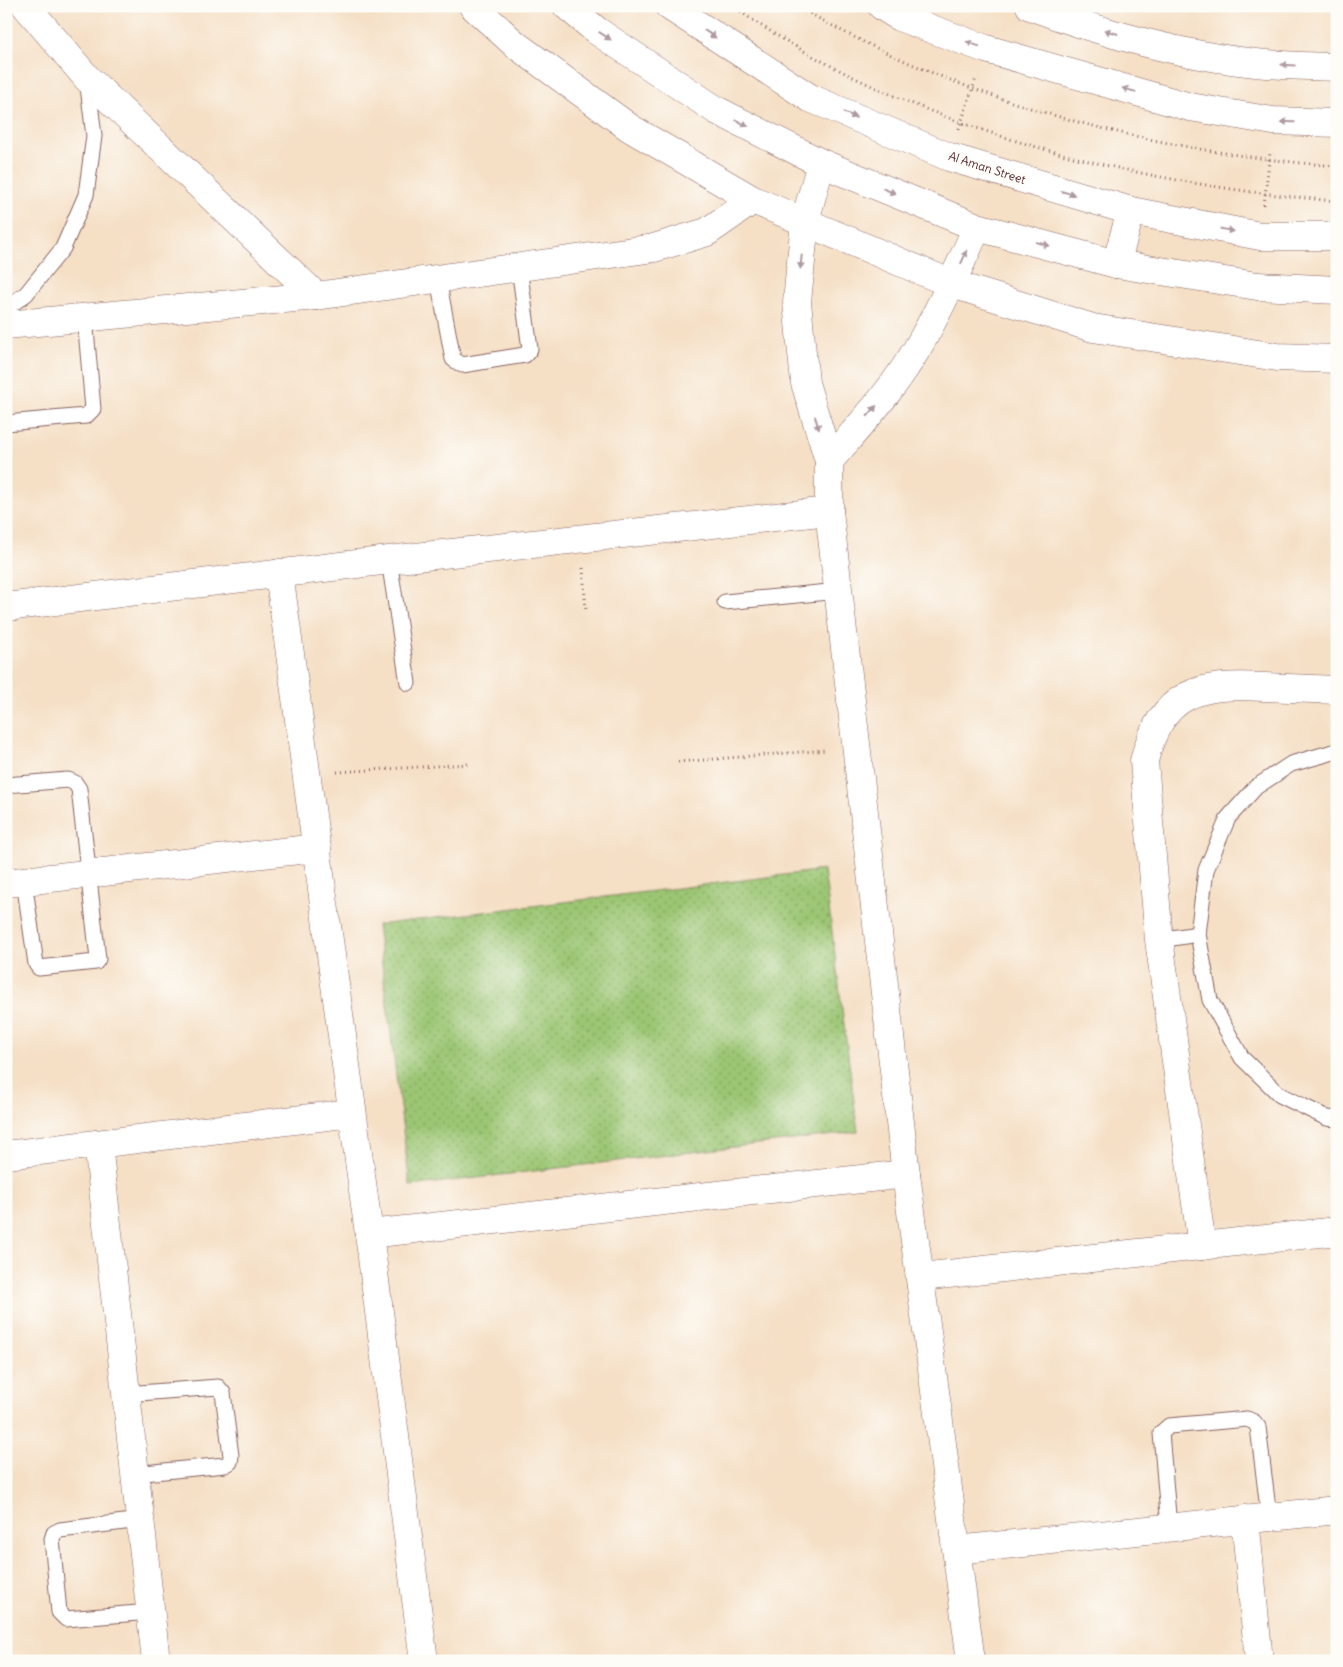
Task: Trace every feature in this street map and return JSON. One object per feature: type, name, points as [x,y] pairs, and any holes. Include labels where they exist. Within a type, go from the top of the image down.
[{"type":"street","points":[[26,6],[86,78],[316,296]]},
{"type":"street","points":[[473,6],[516,45],[630,128],[753,200],[952,284],[1093,328],[1277,357],[1337,359]]},
{"type":"street","points":[[566,6],[597,31],[716,110],[821,163],[977,227],[1116,264],[1257,286],[1337,290]]},
{"type":"street","name":"Al Aman Street","points":[[669,6],[810,98],[949,157],[1131,211],[1260,236],[1337,236]]},
{"type":"street","points":[[882,6],[899,17],[986,49],[1190,107],[1274,121],[1337,123]]},
{"type":"street","points":[[1030,6],[1117,34],[1186,51],[1256,64],[1337,67]]},
{"type":"street","points":[[821,163],[805,221],[797,302],[805,383],[829,461],[830,511],[906,1174],[971,1661]]},
{"type":"street","points":[[6,325],[316,296],[654,248],[707,232],[753,200]]},
{"type":"street","points":[[1116,264],[1131,211]]},
{"type":"street","points":[[829,461],[876,408],[918,348],[952,284],[977,227]]},
{"type":"street","points":[[6,607],[389,560],[830,511]]},
{"type":"street","points":[[279,574],[369,1234],[424,1661]]},
{"type":"street","points":[[1202,1246],[1160,940],[1144,761],[1150,737],[1163,715],[1182,698],[1206,688],[1231,685],[1337,690]]},
{"type":"street","points":[[15,882],[317,848]]},
{"type":"street","points":[[6,1155],[352,1113]]},
{"type":"street","points":[[98,1144],[156,1661]]},
{"type":"street","points":[[369,1234],[906,1174]]},
{"type":"street","points":[[921,1277],[1337,1231]]},
{"type":"street","points":[[957,1550],[1337,1510]]},
{"type":"street","points":[[1257,1518],[1259,1661]]},
{"type":"lane","points":[[6,308],[26,294],[63,248],[86,194],[94,136],[86,78]]},
{"type":"lane","points":[[438,279],[453,359],[462,365],[525,355],[530,349],[519,267]]},
{"type":"lane","points":[[6,423],[91,414],[94,410],[85,318]]},
{"type":"lane","points":[[389,560],[408,683]]},
{"type":"lane","points":[[725,602],[839,591]]},
{"type":"lane","points":[[1337,751],[1291,764],[1256,787],[1228,818],[1206,870],[1198,934],[1210,1000],[1242,1058],[1280,1095],[1327,1118],[1337,1119]]},
{"type":"lane","points":[[6,785],[68,780],[75,783],[79,789],[98,959],[93,964],[39,968],[36,964],[15,882]]},
{"type":"lane","points":[[1160,940],[1198,934]]},
{"type":"lane","points":[[126,1394],[218,1387],[223,1393],[232,1456],[230,1462],[225,1464],[134,1474]]},
{"type":"lane","points":[[1169,1527],[1161,1433],[1169,1426],[1247,1419],[1254,1422],[1258,1427],[1257,1518]]},
{"type":"lane","points":[[140,1520],[60,1530],[54,1533],[52,1539],[59,1612],[66,1619],[150,1612]]},
{"type":"path","points":[[732,6],[793,45],[848,74],[904,100],[962,122],[1044,148],[1127,169],[1265,195],[1337,201]]},
{"type":"path","points":[[798,6],[864,41],[973,87],[1046,113],[1120,134],[1179,146],[1269,160],[1337,166]]},
{"type":"path","points":[[949,157],[986,49]]},
{"type":"path","points":[[1260,236],[1274,121]]},
{"type":"path","points":[[581,540],[586,612]]},
{"type":"path","points":[[678,762],[857,748]]},
{"type":"path","points":[[306,774],[468,764]]},
{"type":"green space","points":[[824,870],[858,1132],[410,1186],[377,925]]}]
